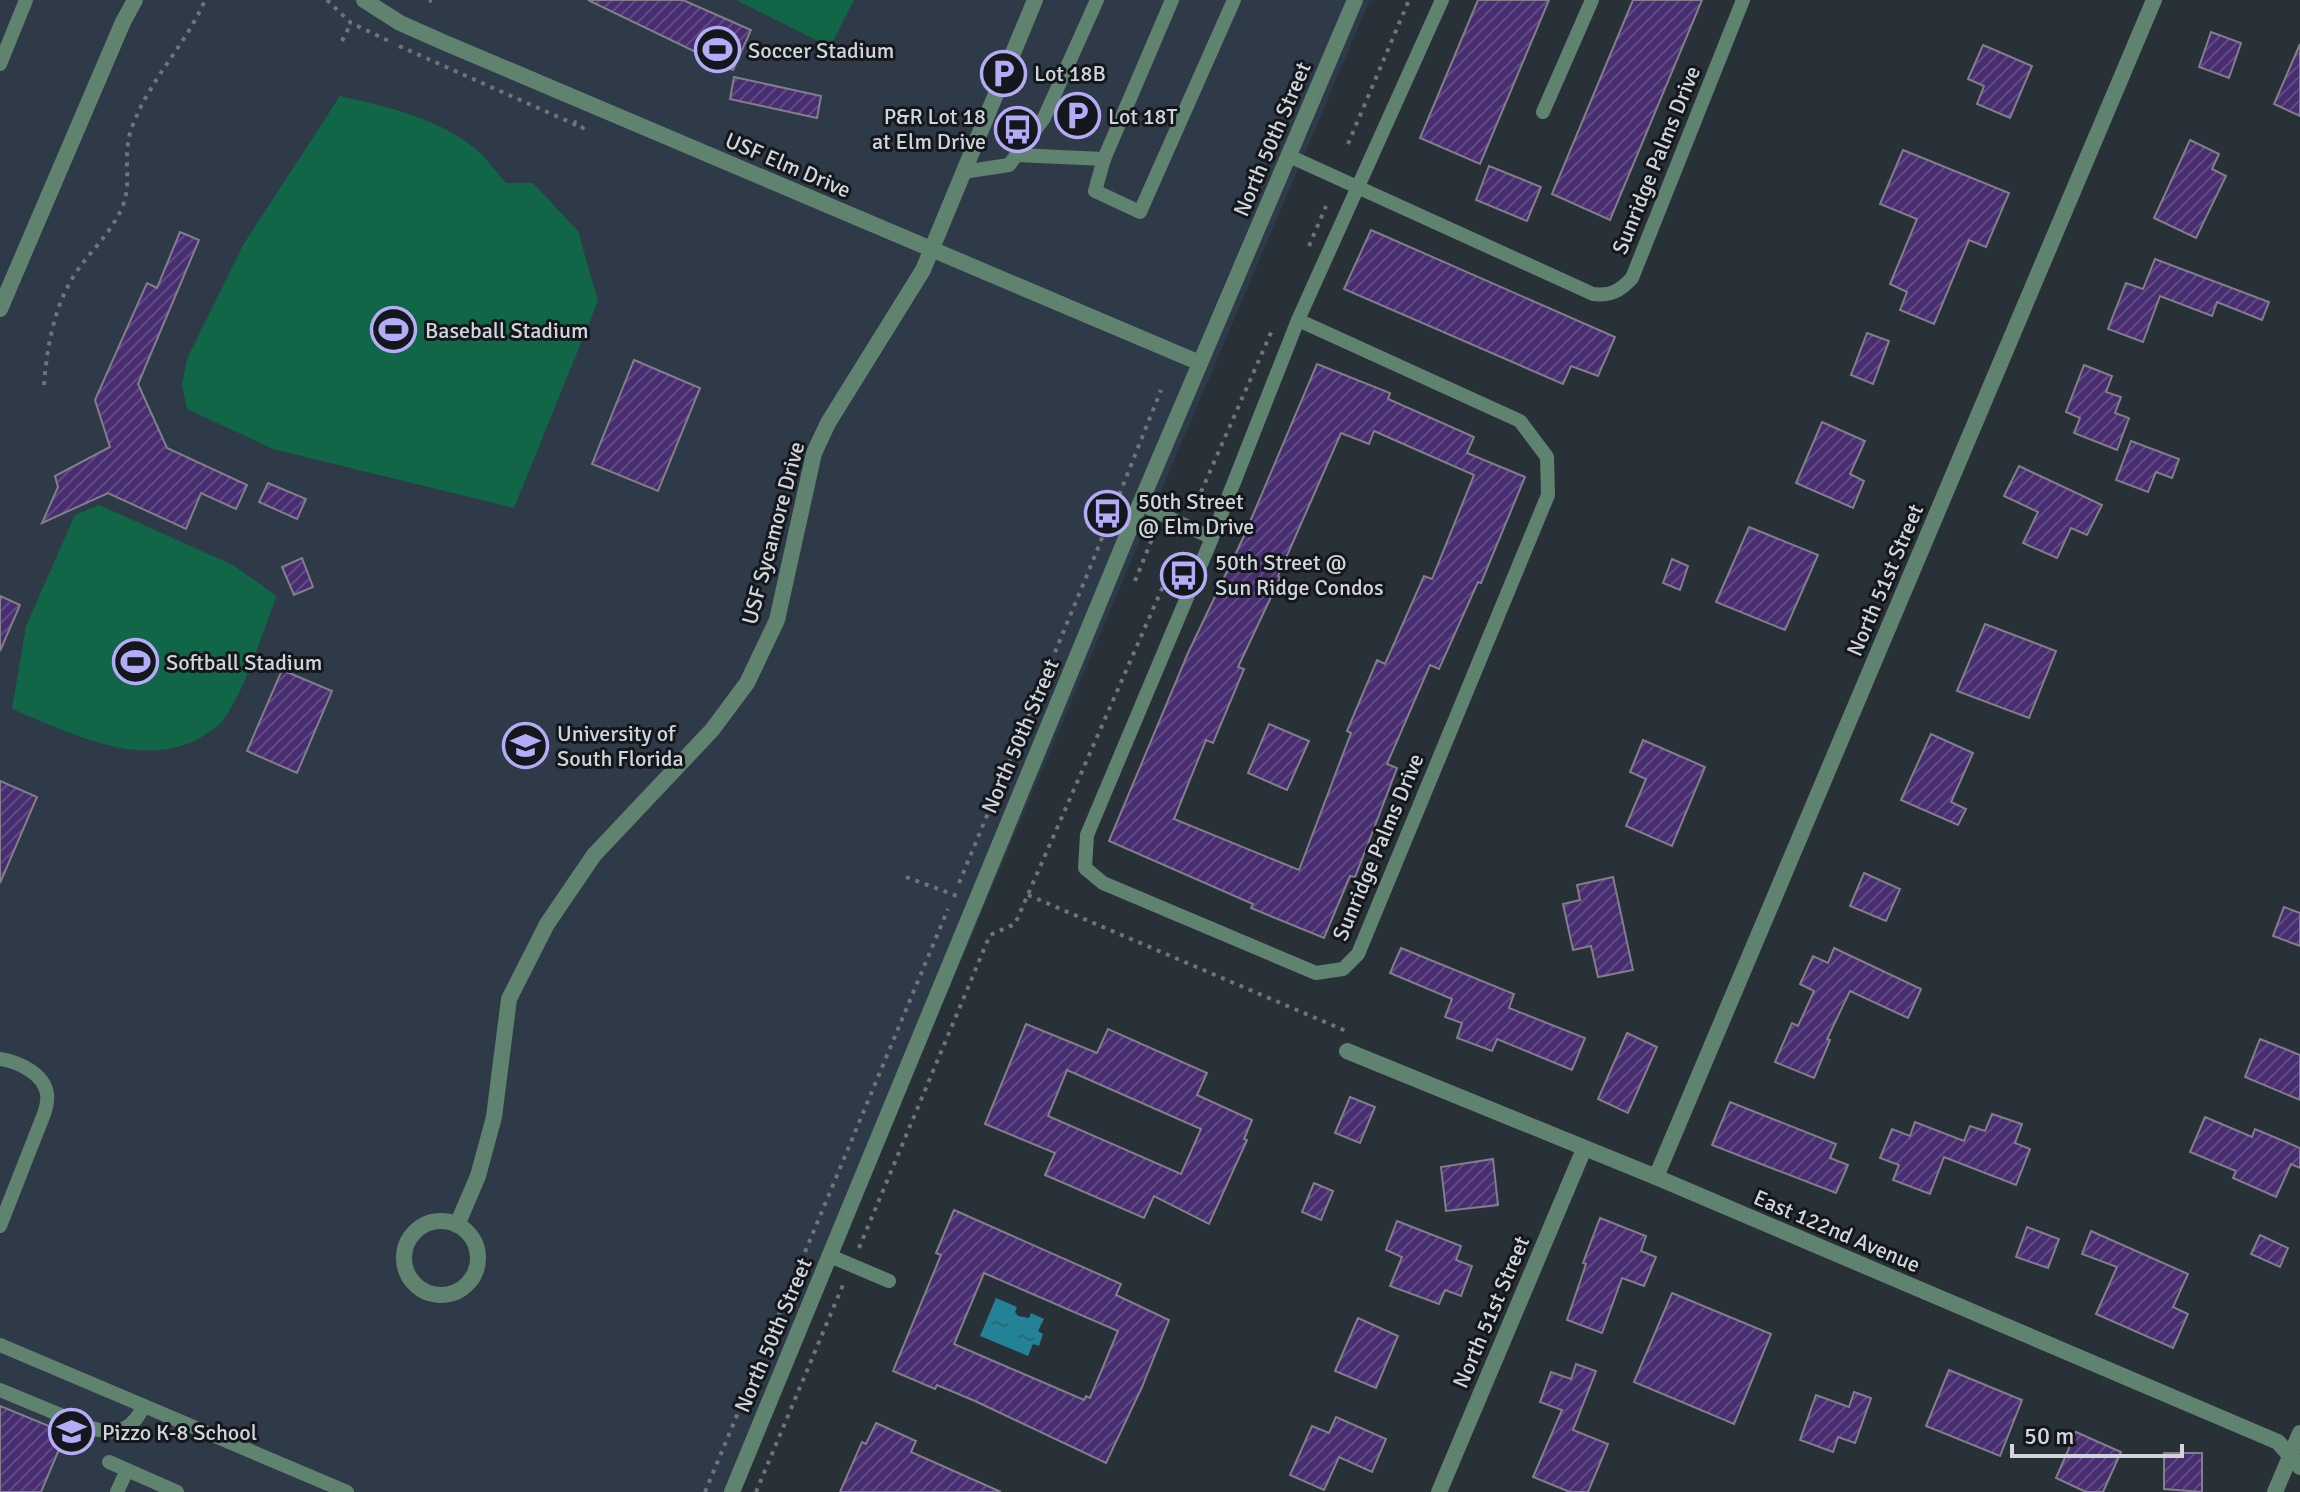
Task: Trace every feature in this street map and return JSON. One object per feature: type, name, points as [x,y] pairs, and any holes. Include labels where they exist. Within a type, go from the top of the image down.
[{"type":"street","points":[[0,309],[135,0]]},
{"type":"street","name":"USF Elm Drive","points":[[364,0],[428,36],[1200,363]]},
{"type":"street","name":"USF Sycamore Drive","points":[[457,1225],[478,1176],[494,1117],[509,999],[547,924],[594,855],[712,730],[747,683],[777,620],[814,453],[828,423],[923,270],[1035,0]]},
{"type":"street","name":"North 50th Street","points":[[732,1492],[1140,504],[1355,0]]},
{"type":"street","name":"North 51st Street","points":[[1656,1177],[2154,0]]},
{"type":"street","name":"East 122nd Avenue","points":[[1347,1051],[1656,1177],[2278,1442],[2295,1462]]},
{"type":"street","name":"North 51st Street","points":[[1439,1492],[1584,1149]]},
{"type":"street","points":[[434,1222],[457,1225],[474,1243],[477,1267],[472,1278],[452,1293],[428,1293],[409,1278],[405,1267],[406,1243],[422,1226],[434,1222]]},
{"type":"street","points":[[2275,1492],[2295,1462],[2300,1433]]},
{"type":"lane","points":[[0,64],[26,0]]},
{"type":"lane","points":[[963,172],[1009,165],[1044,118],[1097,0]]},
{"type":"lane","points":[[1172,0],[1104,159],[1095,191],[1140,212],[1234,0]]},
{"type":"lane","name":"Sunridge Palms Drive","points":[[1298,320],[1520,421],[1547,457],[1548,495],[1358,954],[1343,969],[1316,973],[1103,883],[1085,868],[1087,835],[1212,538],[1298,320],[1442,0]]},
{"type":"lane","points":[[1543,112],[1592,0]]},
{"type":"lane","name":"Sunridge Palms Drive","points":[[1359,187],[1593,294],[1607,296],[1622,289],[1632,278],[1743,0]]},
{"type":"lane","points":[[1016,155],[1104,159]]},
{"type":"lane","points":[[1289,156],[1359,187]]},
{"type":"lane","points":[[1140,504],[1212,538]]},
{"type":"lane","points":[[0,1059],[29,1070],[42,1081],[48,1095],[44,1114],[0,1226]]},
{"type":"lane","points":[[830,1256],[889,1281]]},
{"type":"lane","points":[[0,1345],[342,1491]]},
{"type":"lane","points":[[0,1390],[99,1432],[126,1429],[137,1422],[143,1407]]},
{"type":"lane","points":[[109,1462],[177,1492]]},
{"type":"lane","points":[[117,1492],[127,1470]]},
{"type":"path","points":[[44,385],[52,329],[60,304],[75,274],[106,237],[128,193],[129,138],[137,115],[150,88],[194,25],[205,0]]},
{"type":"path","points":[[1348,144],[1409,0]]},
{"type":"path","points":[[342,41],[351,23]]},
{"type":"path","points":[[1308,249],[1326,206]]},
{"type":"path","points":[[1197,501],[1277,319]]},
{"type":"path","points":[[959,883],[1161,390]]},
{"type":"path","points":[[1135,581],[1152,539]]},
{"type":"path","points":[[856,1254],[990,935],[1015,924],[1175,559]]},
{"type":"path","points":[[906,877],[975,900]]},
{"type":"path","points":[[705,1492],[948,909]]},
{"type":"path","points":[[756,1492],[845,1279]]},
{"type":"shaded area","name":"University of South Florida","points":[[0,0],[1370,0],[735,1492],[0,1492]]},
{"type":"green space","points":[[736,0],[854,0],[830,47]]},
{"type":"green space","name":"Baseball Stadium","points":[[340,96],[394,109],[448,130],[478,151],[506,183],[533,183],[578,231],[598,301],[514,508],[273,449],[187,409],[182,385],[187,359],[243,245]]},
{"type":"green space","name":"Softball Stadium","points":[[99,505],[233,565],[277,596],[231,708],[219,725],[186,744],[161,750],[110,746],[12,709],[26,626],[75,515]]},
{"type":"water","points":[[996,1298],[1017,1307],[1015,1312],[1018,1316],[1029,1318],[1031,1313],[1044,1319],[1038,1331],[1043,1334],[1039,1346],[1033,1344],[1028,1356],[980,1336]]},
{"type":"building","name":"Soccer Stadium","points":[[588,0],[683,0],[751,30],[733,70]]},
{"type":"building","points":[[1478,0],[1549,0],[1480,164],[1420,138]]},
{"type":"building","points":[[1633,0],[1702,0],[1610,220],[1552,194]]},
{"type":"building","points":[[2211,32],[2241,43],[2229,78],[2199,67]]},
{"type":"building","points":[[2300,44],[2300,116],[2274,104]]},
{"type":"building","points":[[1983,45],[2032,66],[2010,118],[1977,104],[1984,86],[1968,79]]},
{"type":"building","points":[[734,77],[821,96],[817,118],[730,99]]},
{"type":"building","points":[[2190,140],[2219,154],[2212,169],[2226,176],[2196,238],[2154,218]]},
{"type":"building","points":[[1903,150],[2009,193],[1986,247],[1969,240],[1934,324],[1900,310],[1907,292],[1890,284],[1917,219],[1880,204]]},
{"type":"building","points":[[1489,166],[1541,187],[1527,221],[1476,200]]},
{"type":"building","points":[[1371,230],[1615,337],[1598,376],[1571,366],[1563,384],[1344,289]]},
{"type":"building","points":[[180,232],[199,240],[138,384],[167,448],[247,485],[236,509],[201,493],[186,529],[108,493],[42,523],[58,487],[55,476],[110,447],[95,400],[147,283],[157,288]]},
{"type":"building","points":[[2155,259],[2269,302],[2262,320],[2217,302],[2212,316],[2160,296],[2143,342],[2108,329],[2126,283],[2143,289]]},
{"type":"building","points":[[1867,333],[1889,341],[1873,384],[1851,375]]},
{"type":"building","points":[[634,360],[700,388],[658,491],[592,464]]},
{"type":"building","points":[[1317,364],[1390,393],[1388,399],[1474,437],[1467,453],[1525,477],[1481,583],[1478,582],[1439,669],[1430,665],[1387,764],[1397,768],[1376,823],[1355,877],[1350,876],[1324,938],[1251,908],[1253,904],[1109,841],[1188,653],[1244,536]],"holes":[[[1374,431],[1474,475],[1432,579],[1424,576],[1385,664],[1377,660],[1347,731],[1351,733],[1299,870],[1174,819],[1206,740],[1213,743],[1244,669],[1238,667],[1280,578],[1278,576],[1341,433],[1369,444]]]},
{"type":"building","points":[[2084,365],[2112,376],[2106,392],[2121,397],[2115,413],[2129,418],[2117,450],[2074,433],[2080,418],[2066,412]]},
{"type":"building","points":[[1822,422],[1865,441],[1850,474],[1864,481],[1853,508],[1796,483]]},
{"type":"building","points":[[2131,441],[2179,459],[2172,478],[2156,472],[2148,492],[2116,480]]},
{"type":"building","points":[[2019,466],[2102,505],[2087,535],[2071,528],[2057,558],[2023,543],[2038,512],[2004,496]]},
{"type":"building","points":[[268,483],[306,499],[297,519],[259,502]]},
{"type":"building","points":[[1749,527],[1818,555],[1785,630],[1716,602]]},
{"type":"building","points":[[302,558],[313,587],[294,595],[282,567]]},
{"type":"building","points":[[1672,559],[1688,566],[1680,590],[1663,583]]},
{"type":"building","points":[[0,596],[20,605],[0,651]]},
{"type":"building","points":[[1985,624],[2056,651],[2029,718],[1957,691]]},
{"type":"building","points":[[282,670],[332,691],[297,773],[247,751]]},
{"type":"building","points":[[1269,724],[1309,741],[1287,790],[1248,773]]},
{"type":"building","points":[[1931,734],[1973,753],[1951,802],[1966,809],[1958,825],[1901,800]]},
{"type":"building","points":[[1643,740],[1705,767],[1672,846],[1626,826],[1646,779],[1630,772]]},
{"type":"building","points":[[0,781],[37,797],[0,883]]},
{"type":"building","points":[[1864,873],[1900,889],[1886,921],[1850,906]]},
{"type":"building","points":[[1613,877],[1633,970],[1598,977],[1591,946],[1573,950],[1563,904],[1580,900],[1577,885]]},
{"type":"building","points":[[2284,907],[2300,913],[2300,946],[2273,936]]},
{"type":"building","points":[[1401,948],[1514,994],[1509,1008],[1585,1038],[1572,1070],[1497,1039],[1492,1051],[1457,1038],[1462,1023],[1445,1017],[1452,999],[1390,973]]},
{"type":"building","points":[[1834,948],[1921,989],[1908,1018],[1850,991],[1827,1039],[1830,1040],[1814,1078],[1775,1062],[1792,1023],[1798,1026],[1814,991],[1800,984],[1813,956],[1828,963]]},
{"type":"building","points":[[1026,1024],[1097,1053],[1108,1029],[1207,1073],[1197,1095],[1252,1120],[1244,1139],[1247,1140],[1209,1224],[1154,1196],[1144,1218],[1045,1175],[1055,1153],[985,1124]],"holes":[[[1067,1070],[1201,1129],[1181,1174],[1048,1116]]]},
{"type":"building","points":[[1627,1033],[1657,1047],[1628,1113],[1598,1099]]},
{"type":"building","points":[[2260,1039],[2300,1055],[2300,1100],[2245,1077]]},
{"type":"building","points":[[1350,1097],[1375,1107],[1360,1143],[1335,1133]]},
{"type":"building","points":[[1730,1102],[1836,1144],[1830,1158],[1848,1165],[1836,1193],[1712,1145]]},
{"type":"building","points":[[1992,1114],[2022,1124],[2015,1143],[2030,1149],[2016,1185],[1944,1157],[1930,1194],[1893,1180],[1899,1165],[1880,1158],[1892,1129],[1910,1136],[1915,1122],[1964,1141],[1970,1126],[1985,1131]]},
{"type":"building","points":[[2205,1117],[2252,1137],[2255,1129],[2300,1148],[2300,1168],[2291,1164],[2276,1197],[2233,1178],[2236,1171],[2190,1152]]},
{"type":"building","points":[[1493,1159],[1498,1205],[1446,1211],[1441,1167]]},
{"type":"building","points":[[1314,1183],[1333,1191],[1321,1220],[1302,1212]]},
{"type":"building","points":[[954,1210],[1121,1284],[1116,1295],[1169,1320],[1106,1463],[975,1401],[937,1385],[935,1389],[893,1371],[941,1255],[936,1253]],"holes":[[[984,1273],[1118,1331],[1090,1398],[1086,1396],[1084,1400],[954,1344]]]},
{"type":"building","points":[[1600,1218],[1646,1236],[1641,1251],[1656,1257],[1644,1286],[1622,1278],[1602,1333],[1567,1320]]},
{"type":"building","points":[[1397,1221],[1461,1246],[1456,1260],[1472,1266],[1461,1296],[1445,1290],[1439,1304],[1390,1286],[1402,1257],[1386,1250]]},
{"type":"building","points":[[2027,1227],[2059,1239],[2048,1268],[2016,1257]]},
{"type":"building","points":[[2091,1231],[2188,1274],[2173,1307],[2188,1314],[2173,1348],[2096,1314],[2117,1267],[2082,1254]]},
{"type":"building","points":[[2260,1235],[2288,1248],[2280,1267],[2251,1254]]},
{"type":"building","points":[[1672,1293],[1771,1334],[1734,1424],[1634,1382]]},
{"type":"building","points":[[1358,1318],[1398,1336],[1376,1388],[1335,1371]]},
{"type":"building","points":[[1576,1364],[1596,1371],[1573,1430],[1608,1444],[1588,1492],[1570,1492],[1533,1477],[1562,1410],[1540,1402],[1551,1372],[1571,1379]]},
{"type":"building","points":[[1949,1370],[2022,1400],[2000,1456],[1926,1426]]},
{"type":"building","points":[[1854,1392],[1871,1398],[1855,1443],[1838,1437],[1833,1452],[1800,1440],[1816,1395],[1849,1407]]},
{"type":"building","points":[[0,1406],[66,1433],[41,1492],[0,1492]]},
{"type":"building","points":[[1336,1417],[1386,1439],[1372,1472],[1339,1457],[1324,1490],[1290,1475],[1312,1426],[1329,1433]]},
{"type":"building","points":[[876,1423],[916,1441],[911,1452],[1001,1492],[840,1492],[862,1442],[866,1444]]},
{"type":"building","points":[[2076,1432],[2121,1452],[2103,1492],[2086,1492],[2056,1478]]},
{"type":"building","points":[[2164,1453],[2202,1453],[2202,1492],[2164,1489]]},
{"type":"place","name":"Soccer Stadium","points":[[717,50]]},
{"type":"place","name":"Lot 18B","points":[[1003,73]]},
{"type":"place","name":"Lot 18T","points":[[1077,116]]},
{"type":"place","name":"P&R Lot 18 at Elm Drive","points":[[1017,129]]},
{"type":"place","name":"Baseball Stadium","points":[[394,330]]},
{"type":"place","name":"50th Street @ Elm Drive","points":[[1107,514]]},
{"type":"place","name":"50th Street @ Sun Ridge Condos","points":[[1184,575]]},
{"type":"place","name":"Softball Stadium","points":[[135,662]]},
{"type":"place","name":"University of South Florida","points":[[526,746]]},
{"type":"place","name":"Pizzo K-8 School","points":[[71,1432]]}]
